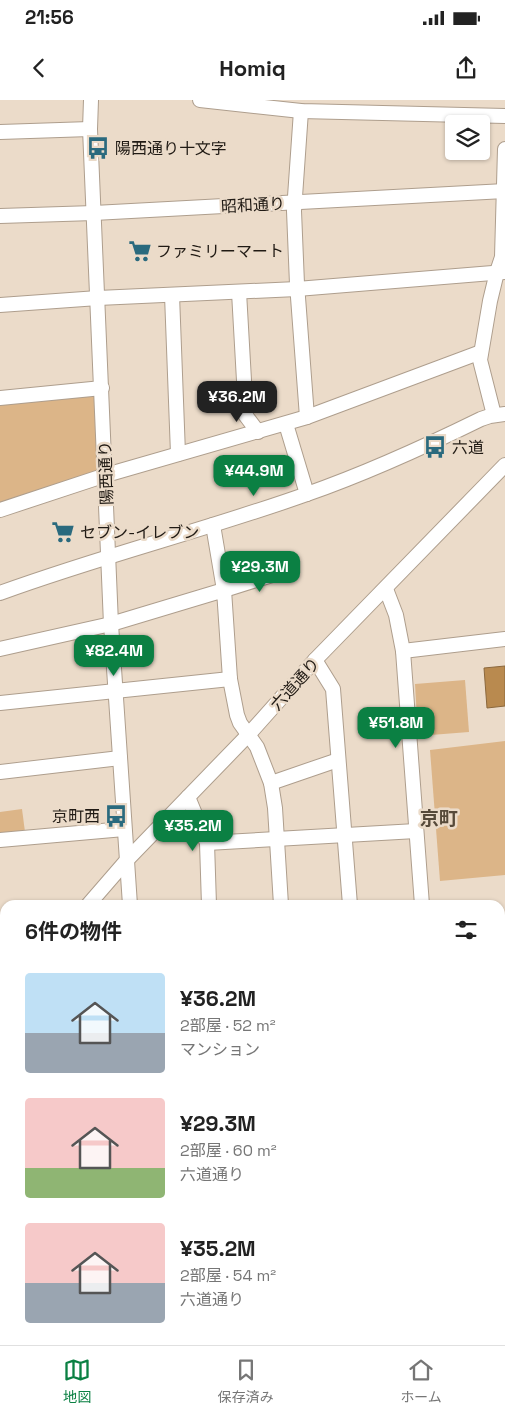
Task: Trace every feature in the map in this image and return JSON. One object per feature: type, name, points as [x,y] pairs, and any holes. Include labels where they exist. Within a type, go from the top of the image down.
[{"type":"street","name":"陽西通り","points":[[91,100],[90,129],[112,624],[130,900]]},
{"type":"street","points":[[200,100],[301,111],[505,116]]},
{"type":"street","points":[[301,111],[294,207],[297,289],[307,418]]},
{"type":"street","points":[[0,132],[90,129]]},
{"type":"street","points":[[0,593],[109,556],[214,525],[307,494],[370,470],[481,419],[500,415],[480,360],[490,301],[501,272],[505,149]]},
{"type":"street","name":"昭和通り","points":[[0,225],[95,217],[504,196]]},
{"type":"street","name":"昭和通り","points":[[0,216],[95,217]]},
{"type":"street","points":[[0,305],[98,298],[297,289],[501,272]]},
{"type":"street","points":[[239,292],[246,416],[258,432]]},
{"type":"street","points":[[172,295],[178,454]]},
{"type":"street","points":[[0,510],[106,475],[307,418],[481,352]]},
{"type":"street","points":[[0,398],[102,388]]},
{"type":"street","points":[[286,424],[307,494]]},
{"type":"street","name":"六道通り","points":[[92,900],[127,860],[249,734],[315,660],[505,465]]},
{"type":"street","points":[[214,525],[224,590],[230,679],[237,715],[240,723],[258,747],[271,783],[275,808],[280,900]]},
{"type":"street","points":[[0,649],[112,624],[288,570]]},
{"type":"street","points":[[386,589],[396,616],[403,651],[422,900]]},
{"type":"street","points":[[403,651],[505,639]]},
{"type":"street","points":[[315,660],[332,689],[350,900]]},
{"type":"street","points":[[0,703],[230,679]]},
{"type":"street","points":[[0,772],[120,758]]},
{"type":"street","points":[[271,783],[338,760]]},
{"type":"street","points":[[188,797],[207,843],[209,900]]},
{"type":"street","points":[[0,840],[124,829]]},
{"type":"street","points":[[207,843],[416,831]]},
{"type":"shaded area","points":[[92,394],[95,397],[98,472],[0,505],[0,400]]},
{"type":"shaded area","points":[[505,666],[505,706],[487,708],[484,668]]},
{"type":"shaded area","points":[[465,680],[469,732],[418,736],[415,684]]},
{"type":"shaded area","points":[[505,741],[505,875],[440,881],[430,750]]},
{"type":"shaded area","points":[[22,809],[25,832],[0,834],[0,812]]},
{"type":"place","name":"陽西通り十文字","points":[[98,148]]},
{"type":"place","name":"ファミリーマート","points":[[140,251]]},
{"type":"place","name":"六道","points":[[435,447]]},
{"type":"place","name":"セブン-イレブン","points":[[63,532]]},
{"type":"place","name":"京町西","points":[[116,816]]},
{"type":"district","name":"京町","points":[[439,818]]}]
